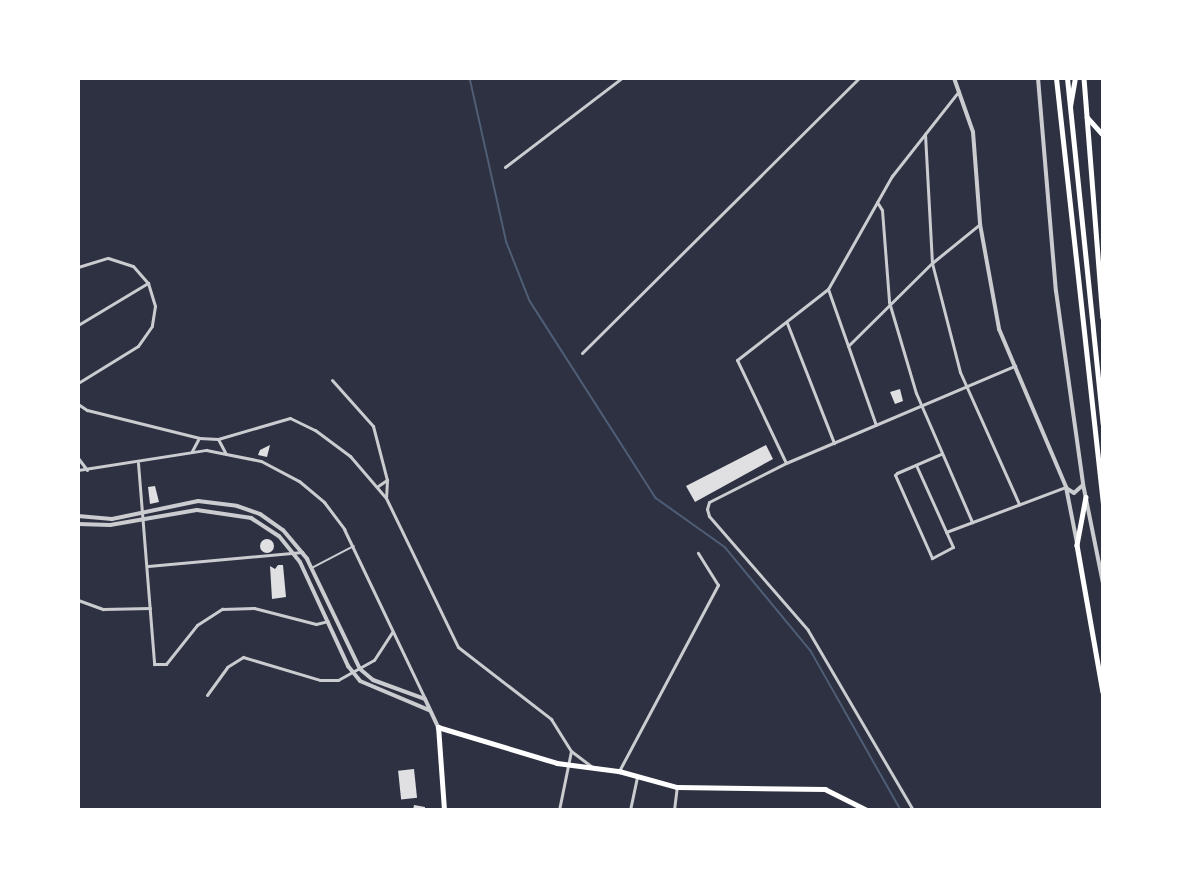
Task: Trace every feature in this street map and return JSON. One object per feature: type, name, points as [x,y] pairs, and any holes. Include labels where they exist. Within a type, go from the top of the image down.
[{"type":"highway","points":[[1056,78],[1103,504]]},
{"type":"highway","points":[[1067,78],[1103,424]]},
{"type":"highway","points":[[1070,107],[1075,78]]},
{"type":"main road","points":[[1084,78],[1098,280],[1103,317]]},
{"type":"main road","points":[[1086,116],[1103,135]]},
{"type":"main road","points":[[1098,280],[1103,266]]},
{"type":"main road","points":[[1086,497],[1077,545],[1103,692]]},
{"type":"main road","points":[[1098,656],[1103,669]]},
{"type":"main road","points":[[444,809],[438,727],[567,765],[619,771],[677,787],[825,789],[867,810]]},
{"type":"street","points":[[506,167],[622,78]]},
{"type":"street","points":[[582,353],[859,78]]},
{"type":"street","points":[[954,78],[974,132],[980,224],[992,301],[1015,366],[1066,487],[1077,545]]},
{"type":"street","points":[[1038,78],[1056,291],[1083,484],[1103,583]]},
{"type":"street","points":[[786,463],[737,360],[788,323],[828,289],[877,202],[925,133],[959,91]]},
{"type":"street","points":[[925,133],[932,263],[966,387],[1019,504]]},
{"type":"street","points":[[877,202],[882,210],[889,302],[920,407],[972,522]]},
{"type":"street","points":[[848,346],[889,302],[980,224]]},
{"type":"street","points":[[78,267],[94,260],[120,260],[133,266],[148,283],[155,306],[147,335],[127,354],[78,383]]},
{"type":"street","points":[[78,325],[148,283]]},
{"type":"street","points":[[828,289],[876,425]]},
{"type":"street","points":[[788,323],[834,443]]},
{"type":"street","points":[[914,810],[808,630],[709,516],[707,508],[709,502],[786,463],[1015,366]]},
{"type":"street","points":[[332,380],[373,426],[387,480],[386,498]]},
{"type":"street","points":[[78,404],[87,410],[199,438],[218,439],[290,418],[330,439],[378,486],[386,498],[458,647],[551,719],[571,751],[592,767]]},
{"type":"street","points":[[192,451],[199,438]]},
{"type":"street","points":[[218,439],[225,452]]},
{"type":"street","points":[[78,470],[138,463],[192,451],[225,452],[261,461],[314,492],[336,515],[354,546],[438,727]]},
{"type":"street","points":[[916,465],[953,549],[931,558],[895,476],[916,465],[941,454]]},
{"type":"street","points":[[78,458],[87,470]]},
{"type":"street","points":[[138,463],[145,520],[154,664],[166,664],[197,625],[222,609],[254,608],[316,624],[328,621]]},
{"type":"street","points":[[378,486],[387,480]]},
{"type":"street","points":[[1066,487],[1074,493],[1083,484]]},
{"type":"street","points":[[946,532],[1066,487]]},
{"type":"street","points":[[78,516],[103,519],[198,501],[241,506],[260,514],[283,530],[302,552],[360,669],[373,680],[425,699]]},
{"type":"street","points":[[78,524],[145,520],[197,510],[233,512],[274,532],[296,556],[353,673],[369,687],[430,710]]},
{"type":"street","points":[[148,566],[296,556],[302,552]]},
{"type":"street","points":[[619,771],[718,585],[698,553]]},
{"type":"street","points":[[78,600],[103,609],[150,608]]},
{"type":"street","points":[[207,695],[227,667],[243,657],[320,680],[338,680],[360,669],[378,656],[392,632]]},
{"type":"street","points":[[559,810],[571,751]]},
{"type":"street","points":[[630,810],[637,776]]},
{"type":"street","points":[[674,810],[677,787]]},
{"type":"lane","points":[[311,568],[354,546]]},
{"type":"building","points":[[900,389],[903,401],[895,404],[890,392]]},
{"type":"building","points":[[270,445],[267,457],[258,455],[260,450]]},
{"type":"building","points":[[766,445],[773,459],[695,502],[686,486]]},
{"type":"building","points":[[155,486],[159,502],[150,504],[148,487]]},
{"type":"building","points":[[264,539],[270,539],[274,546],[270,553],[264,553],[260,549],[260,543]]},
{"type":"building","points":[[278,565],[283,565],[286,597],[272,599],[270,566],[275,569]]},
{"type":"building","points":[[414,769],[417,798],[401,800],[398,771]]},
{"type":"building","points":[[414,805],[425,807],[425,810],[413,810]]},
{"type":"waterway","points":[[470,78],[507,243],[530,301],[656,498],[725,547],[811,651],[901,810]]}]
